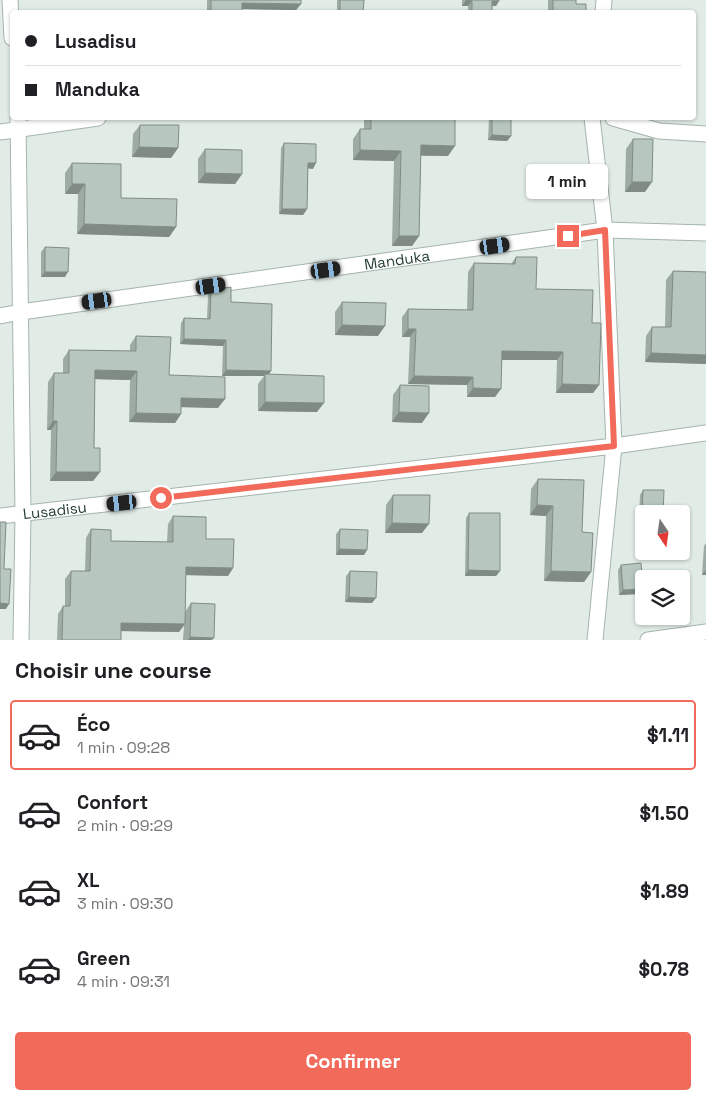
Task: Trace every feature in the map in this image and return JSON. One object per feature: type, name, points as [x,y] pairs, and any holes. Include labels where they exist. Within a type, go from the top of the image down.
[{"type":"street","points":[[0,132],[18,124],[71,120]]},
{"type":"street","points":[[592,120],[605,230],[614,446],[595,640]]},
{"type":"street","points":[[620,120],[659,131],[706,134]]},
{"type":"street","points":[[18,124],[23,514],[21,640]]},
{"type":"street","name":"Manduka","points":[[0,316],[605,230],[706,233]]},
{"type":"street","name":"Lusadisu","points":[[0,516],[614,446],[706,433]]},
{"type":"street","points":[[648,640],[706,632]]},
{"type":"building","points":[[211,0],[301,0],[301,4],[242,3],[242,10],[211,10]]},
{"type":"building","points":[[340,0],[364,0],[363,10],[340,10]]},
{"type":"building","points":[[466,0],[499,0],[492,1],[492,10],[472,10],[472,1]]},
{"type":"building","points":[[553,0],[576,0],[576,4],[586,4],[586,10],[553,10]]},
{"type":"building","points":[[371,120],[455,120],[455,146],[421,145],[419,236],[399,236],[401,151],[360,150],[360,129],[371,129]]},
{"type":"building","points":[[492,120],[511,120],[511,136],[492,135]]},
{"type":"building","points":[[140,125],[179,125],[178,148],[139,147]]},
{"type":"building","points":[[633,139],[653,139],[652,182],[632,182]]},
{"type":"building","points":[[284,143],[316,144],[316,163],[308,163],[307,209],[282,209]]},
{"type":"building","points":[[205,149],[242,150],[242,174],[205,173]]},
{"type":"building","points":[[72,163],[121,164],[121,198],[177,199],[176,227],[84,224],[85,184],[72,184]]},
{"type":"building","points":[[45,247],[69,248],[68,272],[45,272]]},
{"type":"building","points":[[516,257],[537,257],[536,289],[593,290],[592,323],[601,323],[599,385],[562,384],[563,352],[502,351],[501,389],[473,388],[473,377],[414,376],[416,329],[408,329],[408,309],[473,310],[474,263],[515,264]]},
{"type":"building","points":[[673,271],[706,272],[706,355],[651,353],[652,327],[671,327]]},
{"type":"building","points":[[231,287],[231,302],[272,304],[271,371],[226,370],[226,340],[184,339],[184,318],[210,319],[211,290]]},
{"type":"building","points":[[342,302],[386,303],[385,326],[342,325]]},
{"type":"building","points":[[136,336],[171,337],[169,375],[225,377],[225,399],[181,398],[181,414],[136,413],[137,371],[95,370],[94,448],[100,448],[100,472],[56,472],[57,421],[53,421],[54,373],[69,373],[69,350],[136,351]]},
{"type":"building","points":[[265,374],[324,376],[324,403],[265,402]]},
{"type":"building","points":[[400,385],[429,386],[429,413],[399,412]]},
{"type":"building","points":[[538,479],[584,480],[582,532],[593,533],[591,572],[551,571],[553,506],[537,505]]},
{"type":"building","points":[[643,490],[664,490],[663,505],[642,505]]},
{"type":"building","points":[[393,495],[430,495],[429,524],[392,523]]},
{"type":"building","points":[[469,513],[500,513],[500,571],[468,570]]},
{"type":"building","points":[[173,516],[206,517],[206,539],[234,539],[233,568],[186,567],[185,624],[121,623],[121,640],[62,640],[63,606],[70,606],[71,571],[90,571],[91,529],[111,530],[111,541],[173,542]]},
{"type":"building","points":[[0,522],[6,522],[4,569],[11,569],[9,604],[0,603]]},
{"type":"building","points":[[340,529],[368,530],[367,550],[339,549]]},
{"type":"building","points":[[641,563],[642,570],[635,570],[635,589],[623,590],[621,565]]},
{"type":"building","points":[[350,571],[377,572],[376,598],[349,597]]},
{"type":"building","points":[[191,603],[215,604],[214,638],[190,637]]},
{"type":"route","points":[[161,498],[614,446],[605,230],[568,236]]}]
